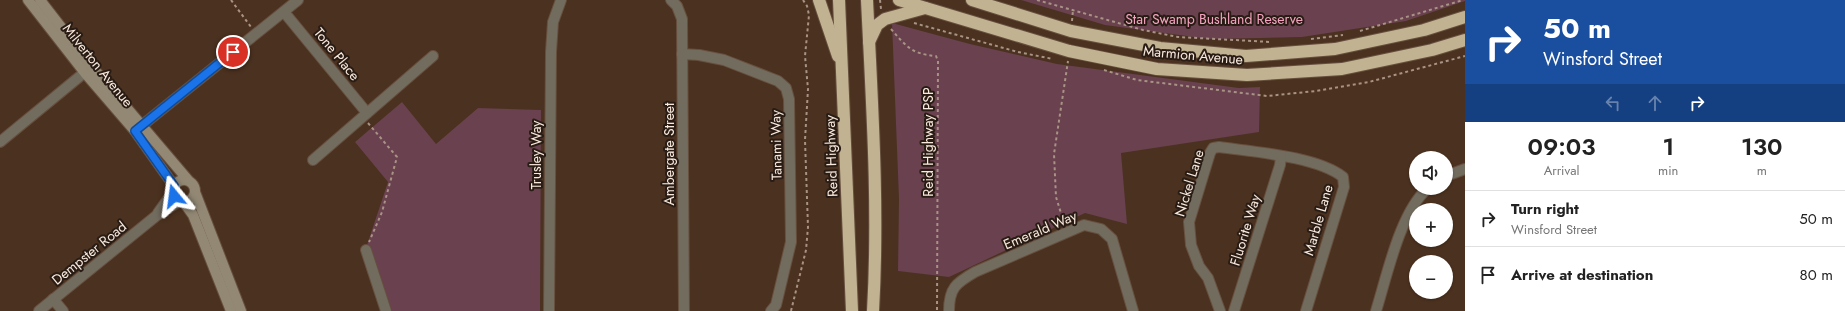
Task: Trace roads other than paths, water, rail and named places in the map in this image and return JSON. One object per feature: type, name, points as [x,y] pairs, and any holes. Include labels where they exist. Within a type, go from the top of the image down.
[{"type":"highway","points":[[819,0],[843,68]]},
{"type":"highway","name":"Reid Highway","points":[[839,0],[852,311]]},
{"type":"highway","points":[[866,0],[874,195],[875,273],[873,311]]},
{"type":"highway","name":"Marmion Avenue","points":[[899,0],[1069,51],[1157,70],[1239,75],[1342,69],[1432,50],[1465,40]]},
{"type":"highway","name":"Marmion Avenue","points":[[972,0],[1071,31],[1160,48],[1246,56],[1335,49],[1424,30],[1465,17]]},
{"type":"highway","points":[[868,44],[877,25],[887,23],[926,8]]},
{"type":"street","name":"Milverton Avenue","points":[[28,0],[138,128],[188,180]]},
{"type":"street","name":"Milverton Avenue","points":[[40,0],[89,70]]},
{"type":"street","points":[[138,128],[298,0]]},
{"type":"street","name":"Trusley Way","points":[[549,311],[550,52],[553,22],[561,0]]},
{"type":"street","name":"Ambergate Street","points":[[671,0],[677,6],[682,19],[684,311]]},
{"type":"street","name":"Tone Place","points":[[284,12],[365,115]]},
{"type":"street","name":"Tanami Way","points":[[682,54],[699,55],[724,60],[778,81],[786,88],[789,99],[791,242],[776,305],[771,311]]},
{"type":"street","points":[[313,160],[433,56]]},
{"type":"street","points":[[0,142],[89,70]]},
{"type":"street","name":"Milverton Avenue","points":[[138,128],[178,195],[193,215],[231,311]]},
{"type":"street","name":"Nickel Lane","points":[[1220,311],[1208,278],[1199,266],[1192,245],[1189,222],[1210,153],[1214,148],[1220,147],[1281,156]]},
{"type":"street","name":"Fluorite Way","points":[[1234,311],[1280,165],[1281,156]]},
{"type":"street","name":"Marble Lane","points":[[1281,156],[1292,157],[1335,170],[1342,177],[1344,187],[1306,311]]},
{"type":"street","points":[[1453,173],[1465,169]]},
{"type":"street","points":[[195,192],[191,199],[178,195],[180,180],[188,180],[194,185],[195,192],[241,311]]},
{"type":"street","name":"Dempster Road","points":[[39,311],[156,216],[178,195]]},
{"type":"street","points":[[1376,311],[1404,224],[1412,207],[1422,195]]},
{"type":"street","name":"Emerald Way","points":[[949,311],[949,297],[959,282],[975,272],[1084,225],[1101,229],[1112,239],[1133,311]]},
{"type":"street","points":[[366,250],[386,311]]},
{"type":"street","points":[[53,299],[63,311]]},
{"type":"park label","name":"Star Swamp Bushland Reserve","points":[[1214,19]]}]
